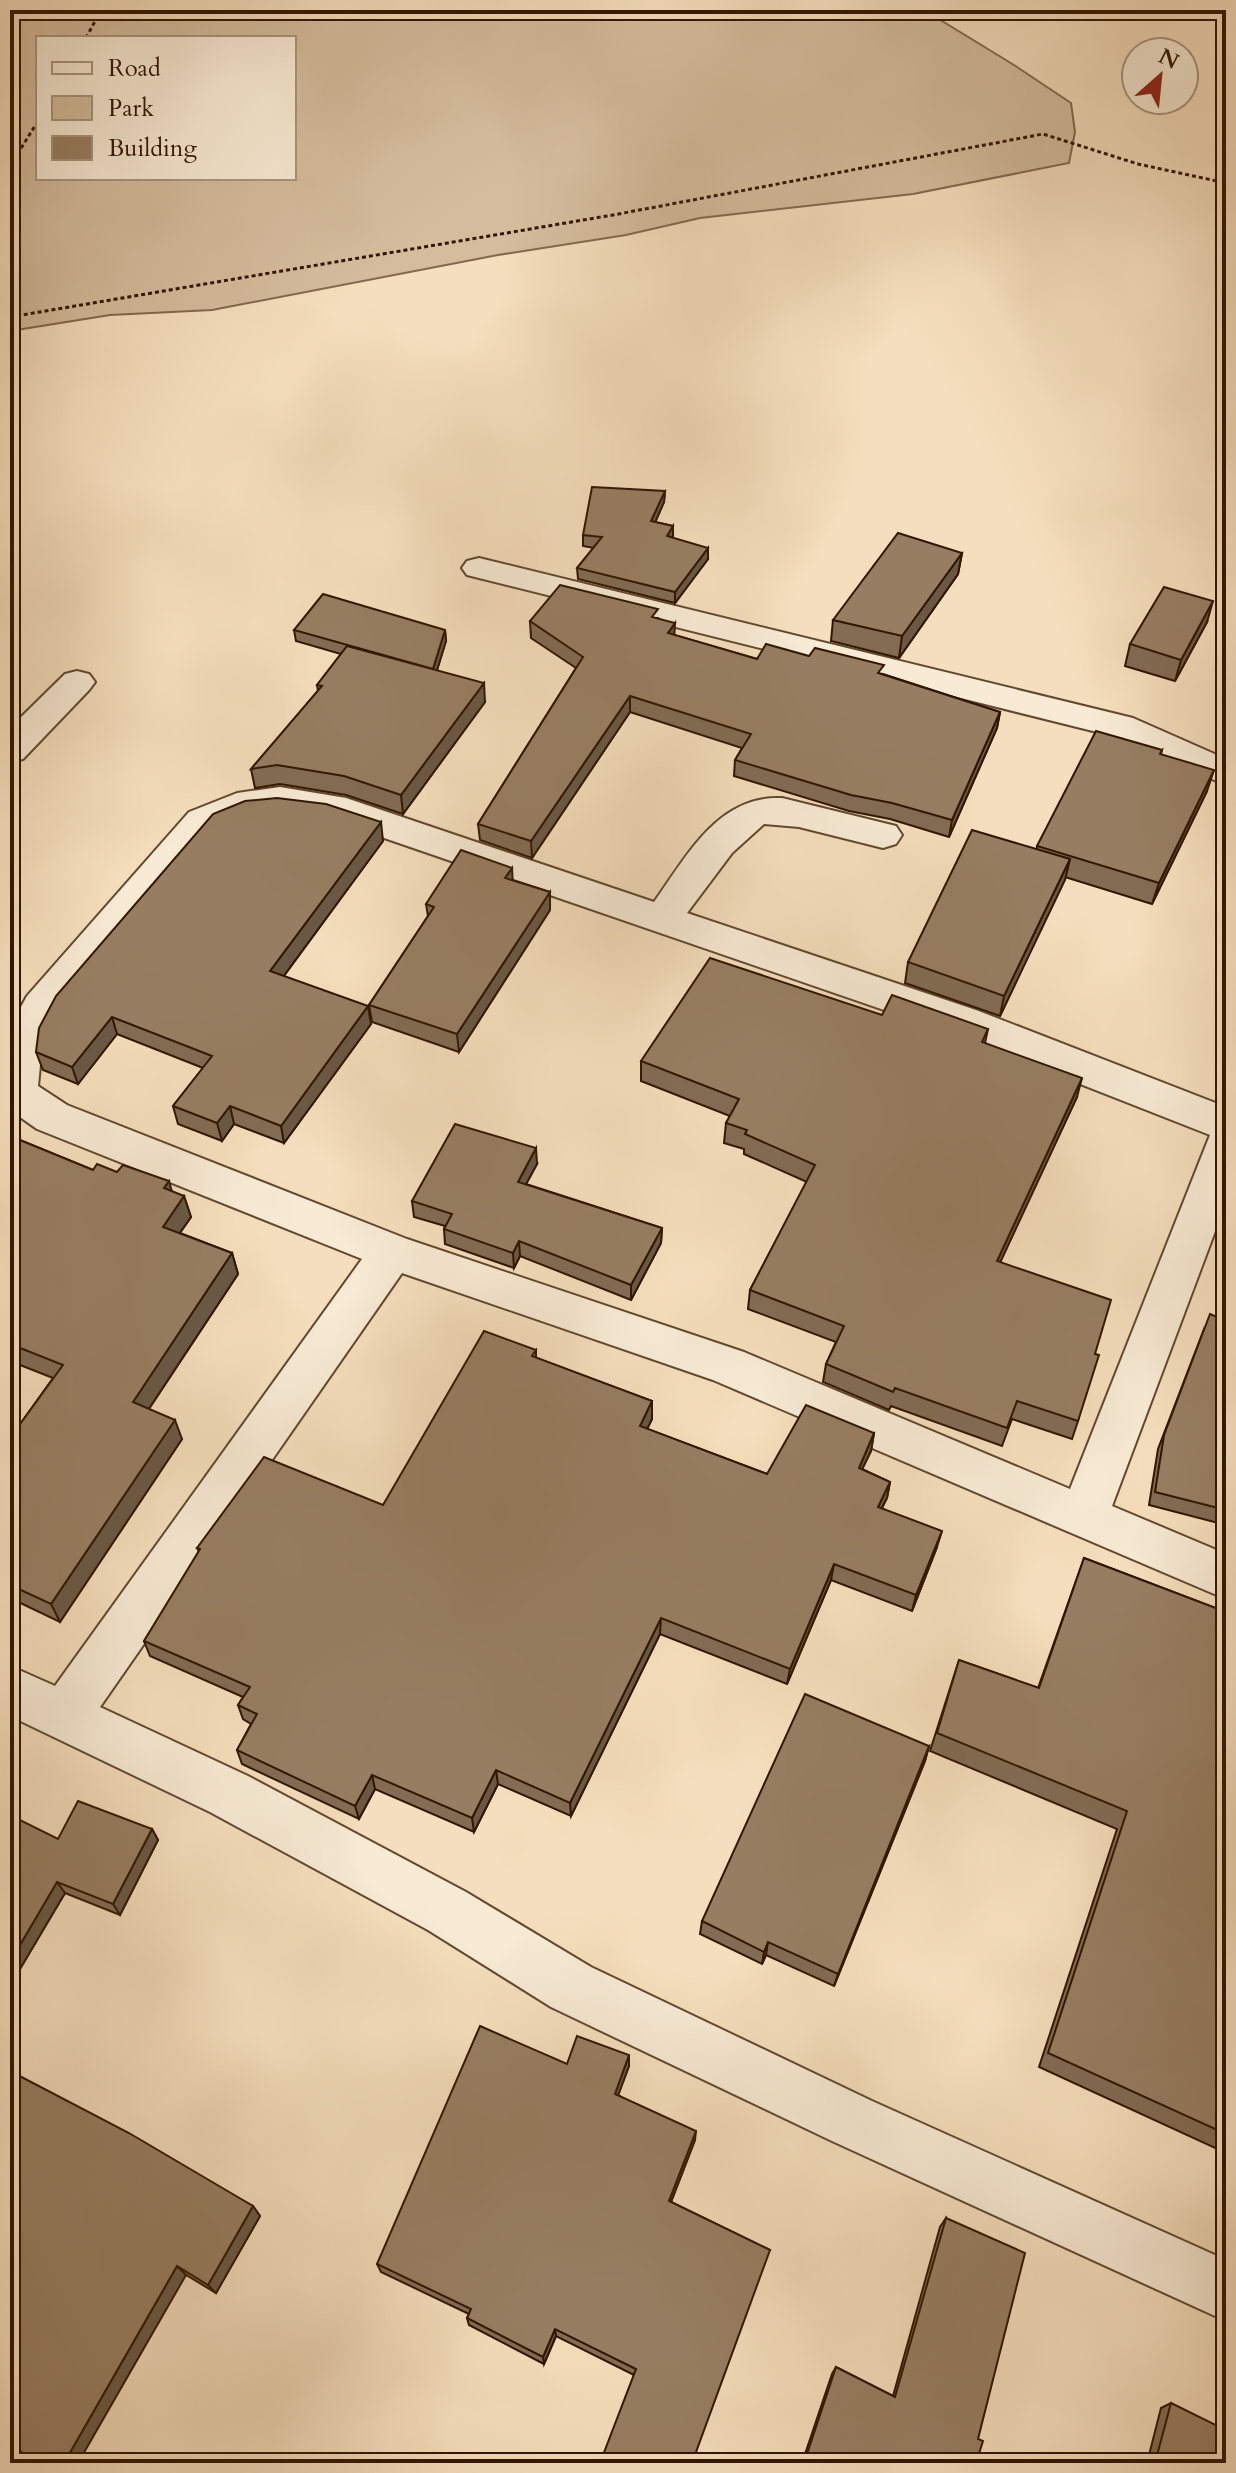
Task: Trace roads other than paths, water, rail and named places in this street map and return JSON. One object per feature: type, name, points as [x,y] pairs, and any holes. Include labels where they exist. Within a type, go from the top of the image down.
[{"type":"street","points":[[479,568],[1120,726],[1226,773]]},
{"type":"street","points":[[10,750],[77,682]]},
{"type":"street","points":[[1226,1124],[962,1021],[333,807],[261,798],[230,806],[202,821],[41,1007],[21,1045],[13,1076],[18,1094],[52,1117],[392,1252],[728,1366],[1226,1577]]},
{"type":"street","points":[[662,919],[737,822],[757,811],[785,812],[883,835]]},
{"type":"street","points":[[1084,1515],[1226,1145]]},
{"type":"street","points":[[64,1716],[392,1252]]},
{"type":"street","points":[[10,1690],[229,1794],[447,1911],[571,1987],[823,2107],[1226,2291]]}]
